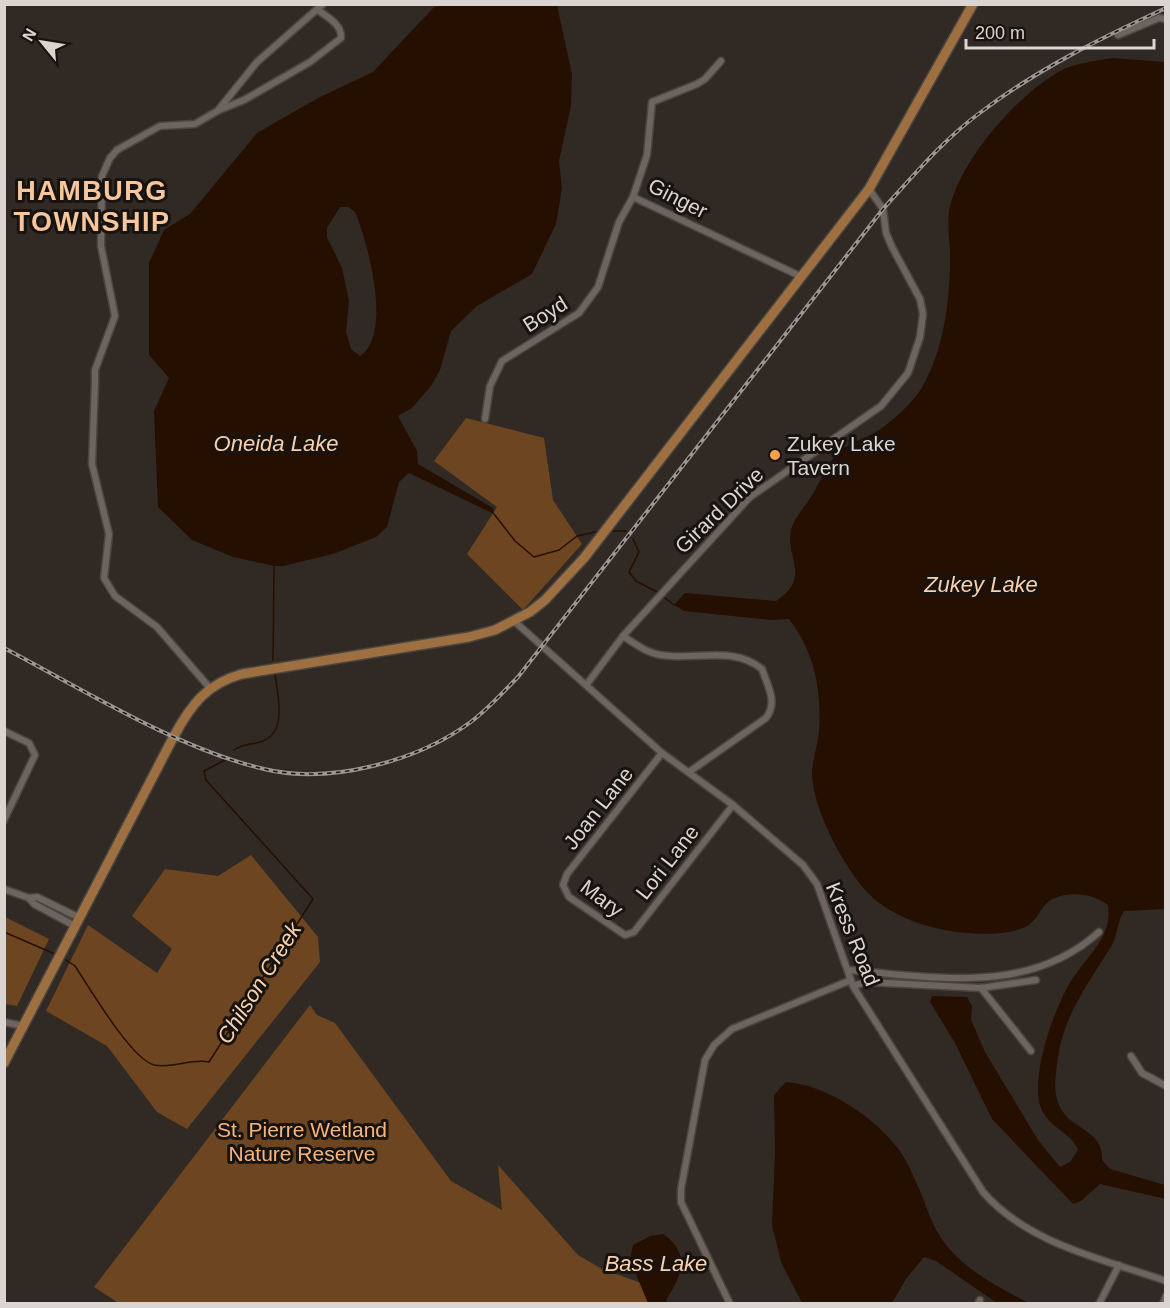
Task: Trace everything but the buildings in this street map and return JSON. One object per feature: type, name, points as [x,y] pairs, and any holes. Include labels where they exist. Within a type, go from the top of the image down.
[{"type":"main road","points":[[4,1063],[187,711],[209,687],[248,673],[469,637],[514,621],[545,600],[573,571],[869,189],[972,4]]},
{"type":"street","points":[[209,687],[157,627],[115,596],[104,578],[109,534],[92,464],[95,370],[115,316],[102,246],[102,176],[105,165],[117,150],[160,126],[195,124],[219,110],[244,100],[310,62],[341,38],[342,32],[320,7],[258,62],[219,110]]},
{"type":"street","points":[[1118,35],[1160,18],[1166,19]]},
{"type":"street","name":"Ginger","points":[[721,61],[697,84],[652,102],[647,155],[633,197],[802,277]]},
{"type":"street","name":"Girard Drive","points":[[586,684],[623,636],[750,497],[881,406],[908,373],[921,337],[923,314],[920,299],[890,244],[885,233],[882,209],[869,189]]},
{"type":"street","name":"Boyd","points":[[485,419],[490,386],[502,362],[571,320],[588,303],[603,274],[619,222],[633,197]]},
{"type":"street","name":"Kress Road","points":[[514,621],[662,753],[733,805],[803,865],[817,884],[852,983],[983,1192],[1000,1211],[1042,1237],[1166,1281]]},
{"type":"street","points":[[623,636],[652,653],[664,656],[738,656],[762,669],[772,697],[770,712],[766,718],[689,772]]},
{"type":"street","points":[[4,731],[28,743],[35,755],[5,816]]},
{"type":"street","name":"Joan Lane","points":[[563,885],[567,874],[662,753]]},
{"type":"street","name":"Lori Lane","points":[[625,935],[633,932],[733,805]]},
{"type":"street","name":"Mary","points":[[563,885],[569,897],[625,935]]},
{"type":"street","points":[[4,889],[30,898],[34,904],[78,922]]},
{"type":"street","points":[[848,970],[976,980],[1055,962],[1074,952],[1099,932]]},
{"type":"street","points":[[730,1304],[681,1202],[681,1189],[705,1060],[714,1045],[732,1029],[852,983],[981,988],[1036,980]]},
{"type":"street","points":[[981,988],[1031,1050]]},
{"type":"street","points":[[4,1022],[23,1026]]},
{"type":"street","points":[[1131,1056],[1142,1072],[1166,1086]]},
{"type":"street","points":[[1099,1304],[1119,1265]]},
{"type":"street","points":[[1163,1304],[1166,1296]]},
{"type":"green space","points":[[466,418],[544,438],[553,500],[582,544],[523,610],[467,554],[497,507],[434,461]]},
{"type":"green space","points":[[251,855],[318,937],[320,962],[187,1129],[157,1112],[107,1046],[46,1011],[88,925],[157,973],[172,949],[132,916],[165,869],[218,876]]},
{"type":"green space","points":[[5,917],[49,939],[17,1006],[5,1004]]},
{"type":"green space","name":"St. Pierre Wetland Nature Reserve","points":[[310,1005],[317,1015],[335,1023],[451,1181],[502,1210],[498,1165],[578,1255],[602,1269],[644,1284],[655,1303],[120,1304],[94,1287]]},
{"type":"water","name":"Oneida Lake","points":[[436,5],[557,5],[572,74],[571,106],[559,161],[562,188],[556,224],[532,274],[477,306],[451,331],[440,370],[431,386],[412,408],[398,416],[417,451],[418,464],[493,508],[494,514],[409,473],[399,482],[387,527],[376,537],[333,554],[283,566],[233,557],[192,540],[158,507],[154,411],[169,378],[149,355],[149,263],[164,230],[190,214],[257,133],[318,98],[373,72]],"holes":[[[340,207],[348,207],[355,212],[360,226],[375,287],[375,329],[370,345],[360,356],[351,349],[346,332],[349,301],[342,268],[327,237],[327,228]]]},
{"type":"water","name":"Zukey Lake","points":[[1112,58],[1165,62],[1165,909],[1124,911],[1114,941],[1070,1016],[1060,1046],[1055,1087],[1061,1109],[1098,1143],[1102,1160],[1110,1169],[1165,1185],[1166,1199],[1100,1184],[1081,1201],[1073,1204],[992,1119],[955,1043],[930,1002],[932,996],[967,997],[972,1006],[971,1020],[985,1052],[1038,1140],[1060,1167],[1070,1162],[1078,1150],[1070,1138],[1046,1117],[1042,1110],[1039,1101],[1039,1073],[1046,1040],[1058,1007],[1071,981],[1102,937],[1106,927],[1108,905],[1078,894],[1062,896],[1048,902],[1031,923],[1023,928],[984,934],[954,932],[927,926],[885,907],[869,894],[849,869],[823,819],[817,801],[812,771],[819,731],[819,701],[810,658],[798,631],[789,619],[772,620],[684,611],[674,605],[685,593],[776,601],[788,591],[794,582],[795,572],[790,543],[791,532],[795,520],[829,465],[844,448],[874,433],[896,417],[921,389],[929,374],[940,342],[947,308],[950,273],[949,211],[964,172],[977,151],[1008,113],[1043,82],[1072,66]]},
{"type":"water","points":[[786,1082],[802,1084],[833,1096],[877,1126],[900,1151],[933,1224],[950,1249],[981,1276],[1028,1303],[997,1303],[936,1261],[924,1257],[906,1279],[892,1303],[802,1303],[781,1262],[772,1225],[775,1153],[774,1095]]},
{"type":"water","name":"Bass Lake","points":[[663,1234],[678,1249],[681,1265],[676,1282],[666,1300],[668,1303],[648,1303],[630,1260],[633,1245],[650,1236]]},
{"type":"waterway","points":[[494,514],[515,541],[534,557],[559,550],[577,536],[600,531]]},
{"type":"waterway","points":[[613,531],[626,531]]},
{"type":"waterway","points":[[633,539],[639,552],[629,572],[636,581],[659,593]]},
{"type":"waterway","name":"Chilson Creek","points":[[273,660],[274,566]]},
{"type":"waterway","points":[[665,598],[674,605]]},
{"type":"waterway","name":"Chilson Creek","points":[[234,750],[269,738],[275,731],[279,713],[275,675]]},
{"type":"waterway","name":"Chilson Creek","points":[[63,958],[75,966],[111,1021],[145,1060],[161,1066],[195,1061],[209,1062],[313,899],[206,780],[204,771],[225,760]]},
{"type":"waterway","name":"Chilson Creek","points":[[4,932],[55,954]]},
{"type":"railway","points":[[4,648],[165,733],[198,748],[264,769],[317,774],[373,766],[426,748],[451,735],[478,716],[518,677],[883,209],[930,158],[967,123],[1003,96],[1047,68],[1166,8]]},
{"type":"place","name":"Zukey Lake Tavern","points":[[775,455]]},
{"type":"district","name":"HAMBURG TOWNSHIP","points":[[92,206]]}]
